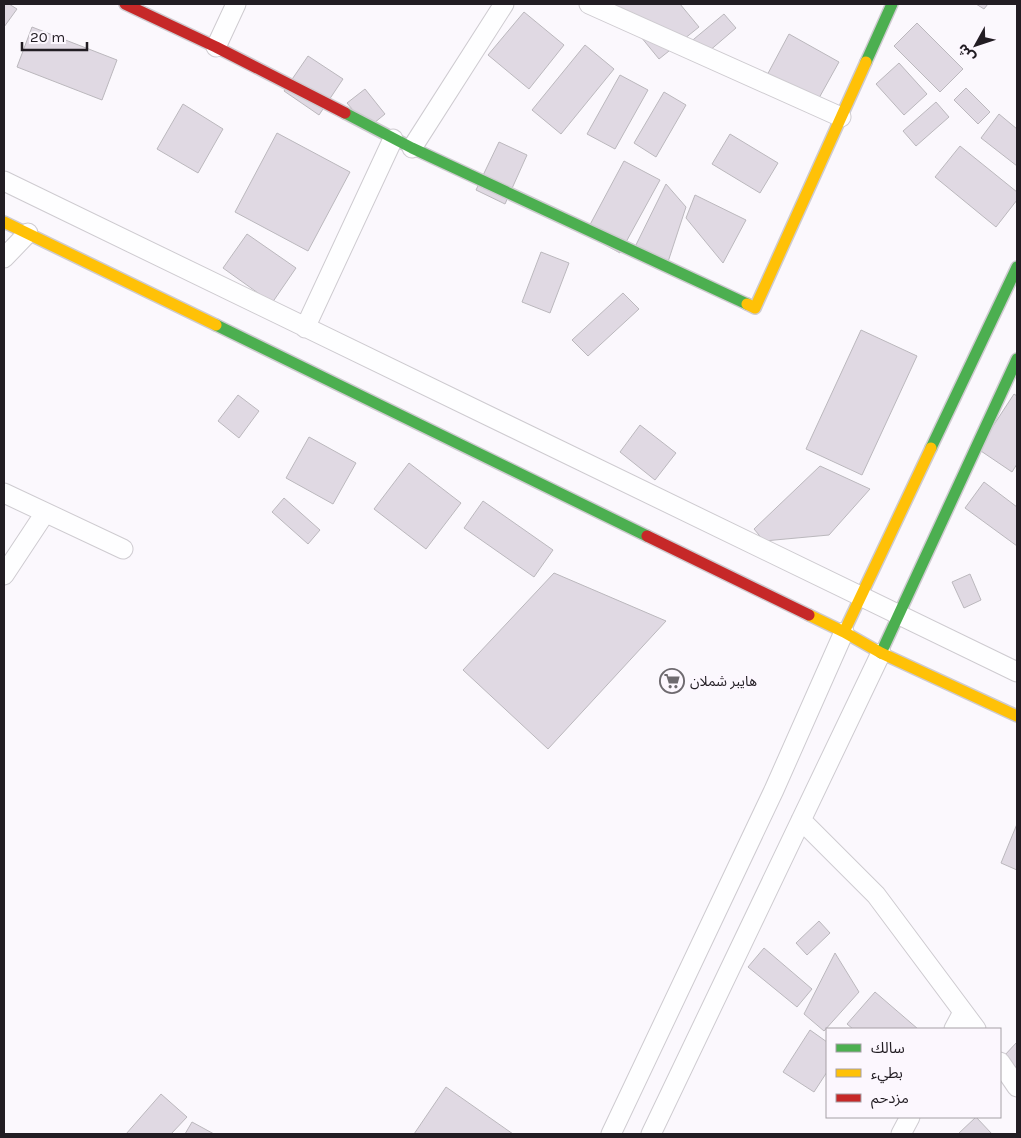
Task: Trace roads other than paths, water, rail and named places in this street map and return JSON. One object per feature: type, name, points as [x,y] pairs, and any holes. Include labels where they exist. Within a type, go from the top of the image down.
[{"type":"street","points":[[125,4],[216,47],[393,139],[755,308],[892,4]]},
{"type":"street","points":[[216,47],[236,4]]},
{"type":"street","points":[[412,148],[504,4]]},
{"type":"street","points":[[589,4],[841,117]]},
{"type":"street","points":[[305,328],[393,139]]},
{"type":"street","points":[[4,181],[1017,672]]},
{"type":"street","points":[[4,222],[844,632],[881,653],[1017,716]]},
{"type":"street","points":[[4,258],[28,233]]},
{"type":"street","points":[[611,1134],[774,790],[860,596],[1017,267]]},
{"type":"street","points":[[651,1134],[900,614],[1017,359]]},
{"type":"street","points":[[4,493],[123,549]]},
{"type":"street","points":[[4,575],[45,513]]},
{"type":"street","points":[[801,820],[876,895],[975,1028]]},
{"type":"street","points":[[955,1028],[964,1012]]},
{"type":"street","points":[[1001,1063],[1017,1087]]},
{"type":"street","points":[[901,1134],[909,1118]]},
{"type":"place","name":"هايبر شملان","points":[[672,681]]}]
